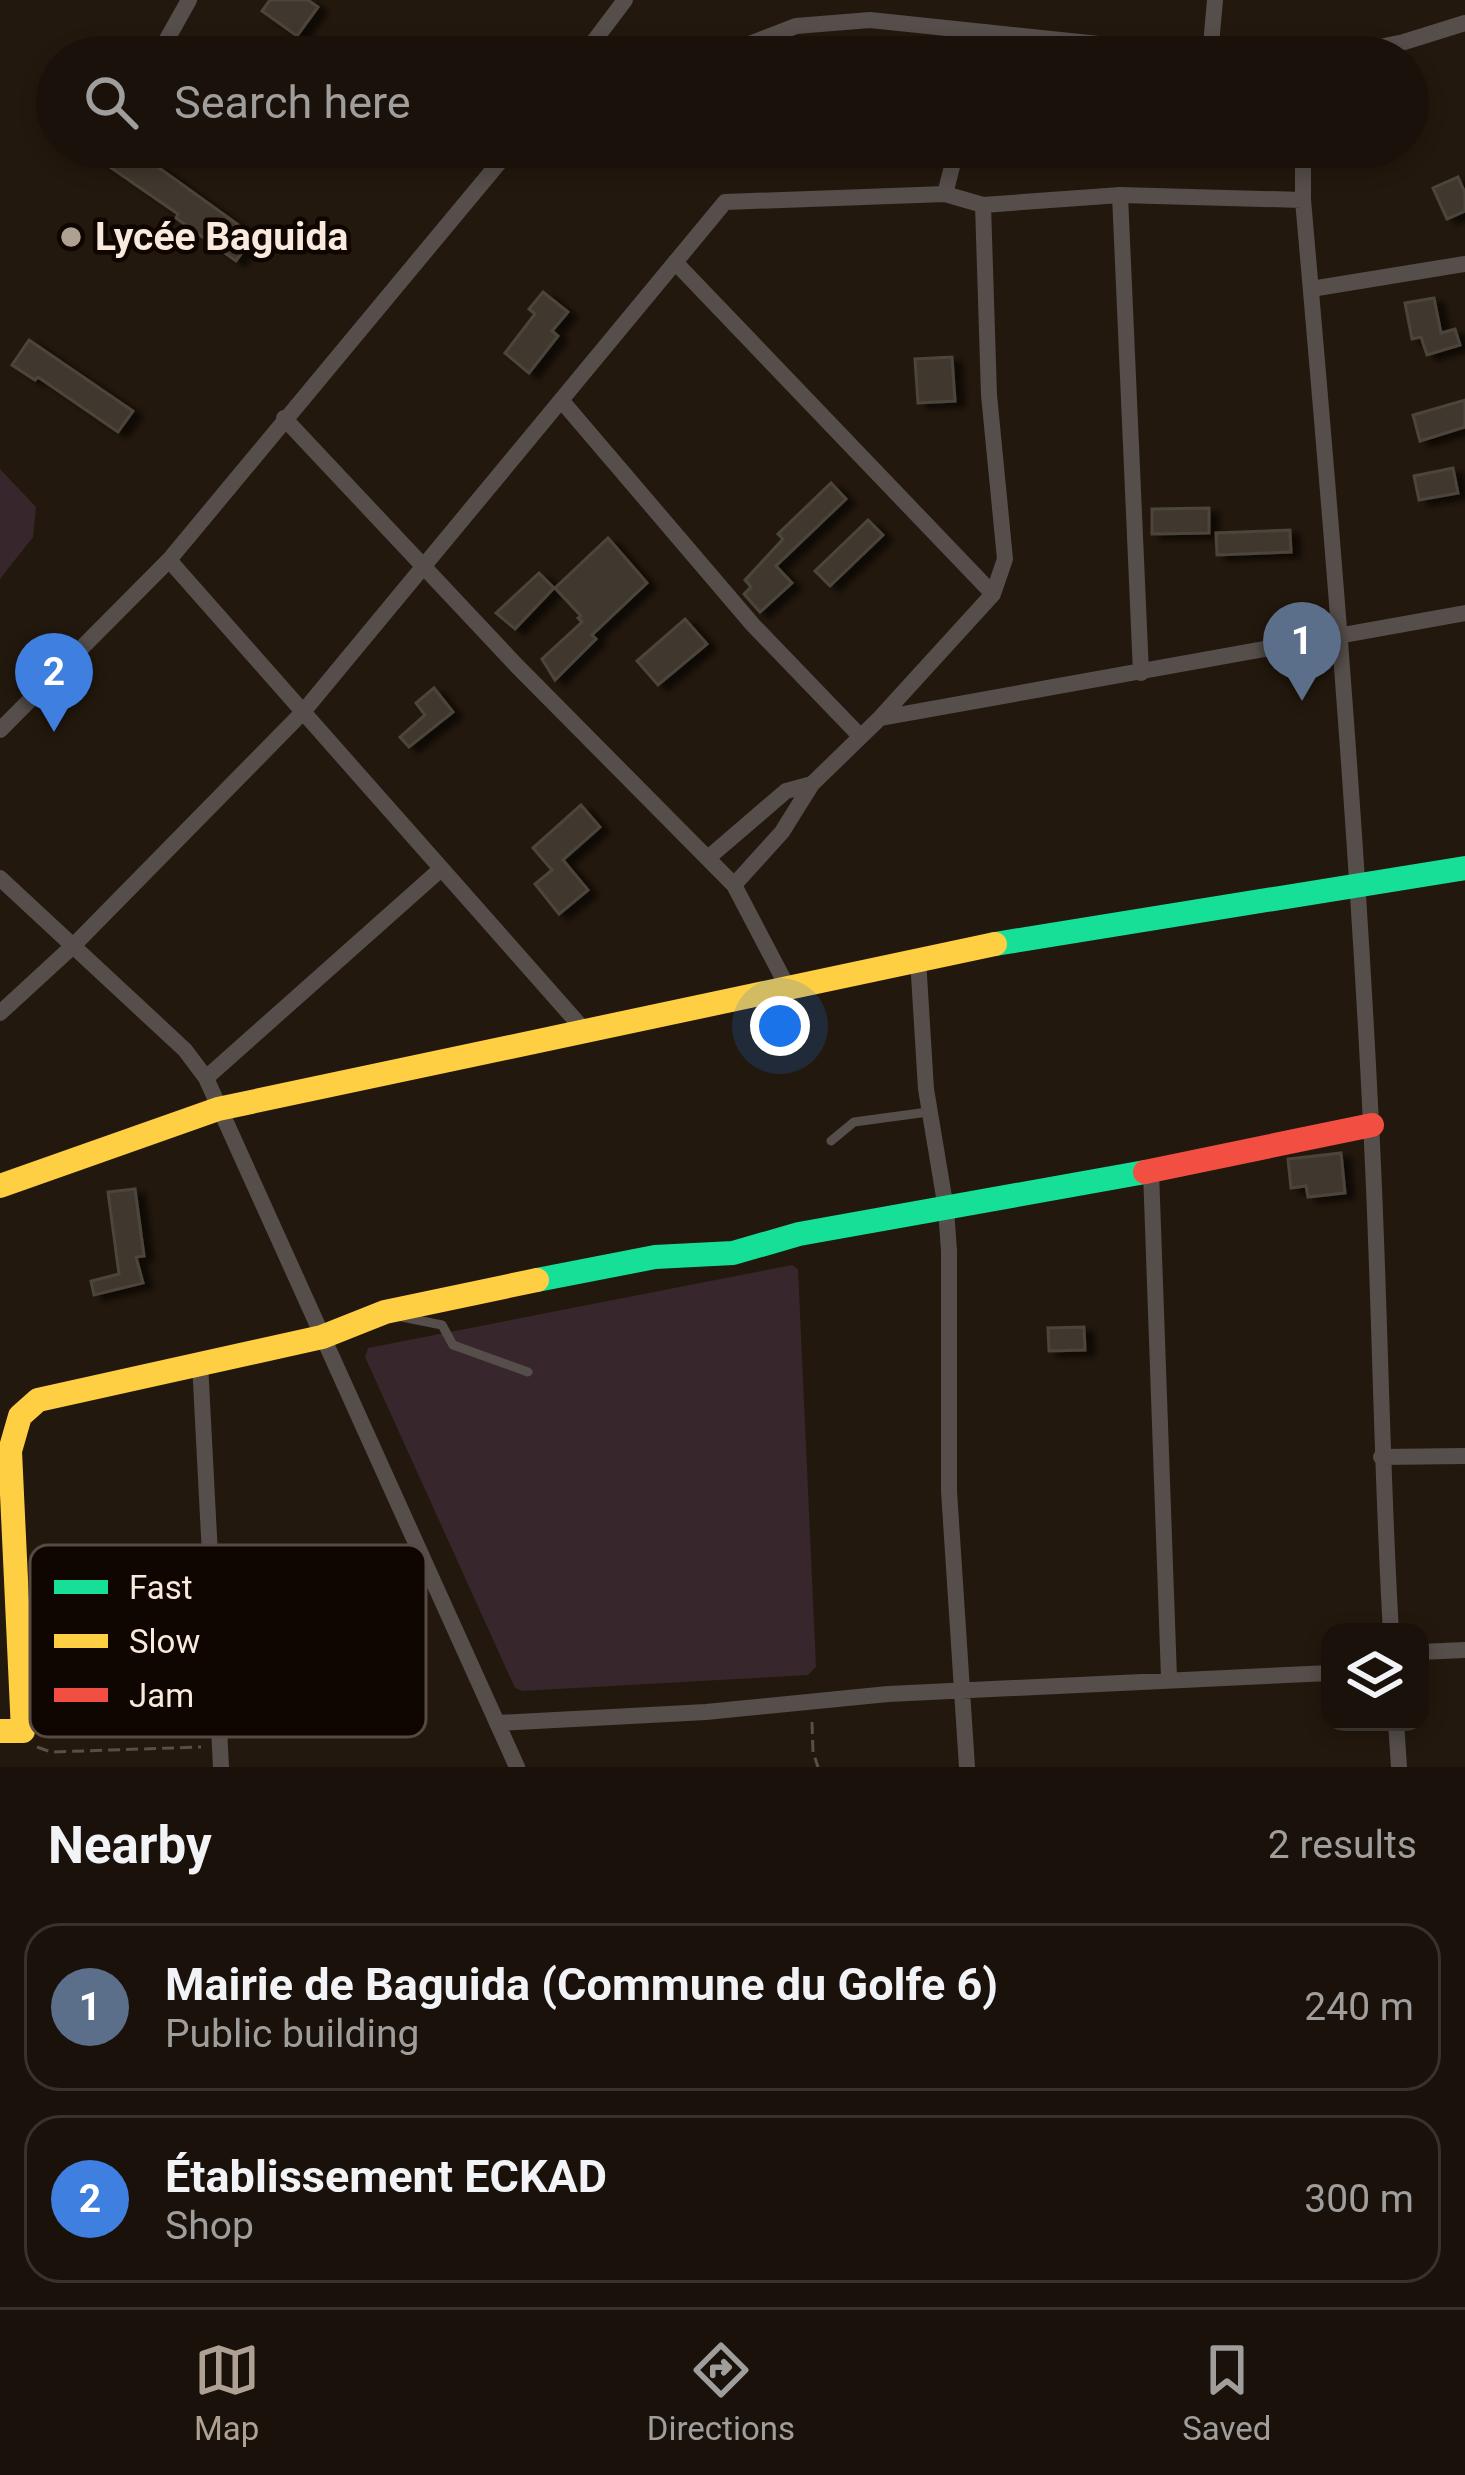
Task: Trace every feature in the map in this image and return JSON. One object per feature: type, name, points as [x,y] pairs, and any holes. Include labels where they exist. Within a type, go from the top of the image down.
[{"type":"street","points":[[169,36],[189,0]]},
{"type":"street","points":[[598,36],[626,0]]},
{"type":"street","points":[[1212,36],[1215,0]]},
{"type":"street","points":[[770,36],[796,26],[870,20],[1023,36]]},
{"type":"street","points":[[1423,36],[1465,23]]},
{"type":"street","points":[[985,36],[986,32]]},
{"type":"street","points":[[0,730],[170,560],[494,168]]},
{"type":"street","points":[[945,194],[952,168]]},
{"type":"street","points":[[1303,168],[1341,636],[1372,1125],[1390,1623]]},
{"type":"street","points":[[0,1012],[74,945],[303,712],[725,202],[945,194],[983,205],[1120,195],[1304,200]]},
{"type":"street","points":[[1120,195],[1141,673]]},
{"type":"street","points":[[734,885],[782,832],[812,784],[880,718],[993,594],[1005,559],[988,395],[983,205]]},
{"type":"street","points":[[675,262],[993,594]]},
{"type":"street","points":[[1311,289],[1465,264]]},
{"type":"street","points":[[561,400],[753,626],[860,736]]},
{"type":"street","points":[[284,418],[734,885],[788,986]]},
{"type":"street","points":[[170,560],[584,1030]]},
{"type":"street","points":[[880,718],[1465,613]]},
{"type":"street","points":[[707,858],[786,791],[812,784]]},
{"type":"street","points":[[0,1186],[218,1109],[918,958],[1465,868]]},
{"type":"street","points":[[206,1078],[441,869]]},
{"type":"street","points":[[0,878],[185,1050],[206,1078],[417,1545]]},
{"type":"street","points":[[918,958],[928,1112],[946,1209],[949,1491],[967,1767]]},
{"type":"street","points":[[0,1731],[23,1731],[10,1451],[20,1416],[38,1400],[322,1336],[385,1312],[594,1268],[733,1253],[799,1234],[1151,1171],[1372,1125]]},
{"type":"street","points":[[1151,1171],[1169,1678]]},
{"type":"street","points":[[200,1363],[210,1545]]},
{"type":"street","points":[[1381,1457],[1465,1456]]},
{"type":"street","points":[[426,1566],[517,1767]]},
{"type":"street","points":[[1429,1652],[1465,1650]]},
{"type":"street","points":[[497,1723],[964,1690],[1321,1672]]},
{"type":"street","points":[[1397,1731],[1399,1767]]},
{"type":"street","points":[[220,1737],[221,1767]]},
{"type":"lane","points":[[831,1141],[854,1122],[928,1112]]},
{"type":"lane","points":[[385,1312],[444,1326],[453,1345],[528,1372]]},
{"type":"path","points":[[812,1703],[818,1767]]},
{"type":"path","points":[[30,1743],[51,1752],[220,1745]]},
{"type":"shaded area","points":[[0,469],[36,507],[33,537],[0,579]]},
{"type":"shaded area","points":[[792,1265],[798,1269],[816,1667],[808,1675],[515,1688],[365,1357],[368,1348]]},
{"type":"building","points":[[270,0],[308,0],[318,7],[297,36],[262,11]]},
{"type":"building","points":[[111,168],[159,168],[254,236],[236,261],[176,218],[178,214]]},
{"type":"building","points":[[1458,177],[1465,193],[1465,211],[1447,219],[1433,188]]},
{"type":"building","points":[[543,292],[568,312],[552,331],[558,336],[529,373],[505,353],[535,314],[529,309]]},
{"type":"building","points":[[1434,298],[1441,333],[1455,329],[1460,345],[1427,355],[1421,337],[1412,339],[1405,303]]},
{"type":"building","points":[[29,340],[133,411],[118,432],[38,377],[35,380],[12,365]]},
{"type":"building","points":[[952,357],[955,401],[918,403],[915,359]]},
{"type":"building","points":[[1465,400],[1465,427],[1420,441],[1413,415]]},
{"type":"building","points":[[1453,468],[1458,493],[1419,500],[1414,476]]},
{"type":"building","points":[[831,483],[846,499],[776,566],[792,583],[760,612],[744,594],[751,587],[745,580],[783,539],[778,534]]},
{"type":"building","points":[[1209,508],[1209,533],[1152,534],[1152,509]]},
{"type":"building","points":[[868,520],[883,535],[830,586],[815,571]]},
{"type":"building","points":[[1290,530],[1291,552],[1217,555],[1216,533]]},
{"type":"building","points":[[608,538],[647,583],[592,635],[596,639],[555,680],[542,659],[582,622],[555,588]]},
{"type":"building","points":[[539,573],[554,588],[515,629],[496,613]]},
{"type":"building","points":[[685,619],[707,644],[658,685],[637,661]]},
{"type":"building","points":[[434,688],[453,712],[409,747],[400,737],[425,715],[416,703]]},
{"type":"building","points":[[581,805],[600,827],[563,860],[588,890],[559,914],[535,884],[552,870],[533,848]]},
{"type":"building","points":[[1341,1153],[1345,1193],[1308,1197],[1306,1186],[1291,1188],[1288,1159]]},
{"type":"building","points":[[135,1189],[144,1256],[136,1257],[143,1283],[94,1295],[91,1281],[119,1274],[108,1192]]},
{"type":"building","points":[[1084,1327],[1085,1350],[1049,1351],[1048,1328]]},
{"type":"traffic: fast","points":[[995,944],[1465,868]]},
{"type":"traffic: fast","points":[[537,1280],[655,1257],[733,1253],[799,1234],[1145,1172]]},
{"type":"traffic: slow","points":[[0,1186],[218,1109],[995,944]]},
{"type":"traffic: slow","points":[[0,1731],[23,1731],[10,1451],[20,1416],[38,1400],[322,1337],[385,1312],[537,1280]]},
{"type":"traffic: jam","points":[[1145,1172],[1372,1125]]},
{"type":"place","name":"Lycée Baguida","points":[[71,237]]},
{"type":"place","name":"Mairie de Baguida (Commune du Golfe 6)","points":[[1302,701]]},
{"type":"place","name":"Établissement ECKAD","points":[[54,732]]}]
